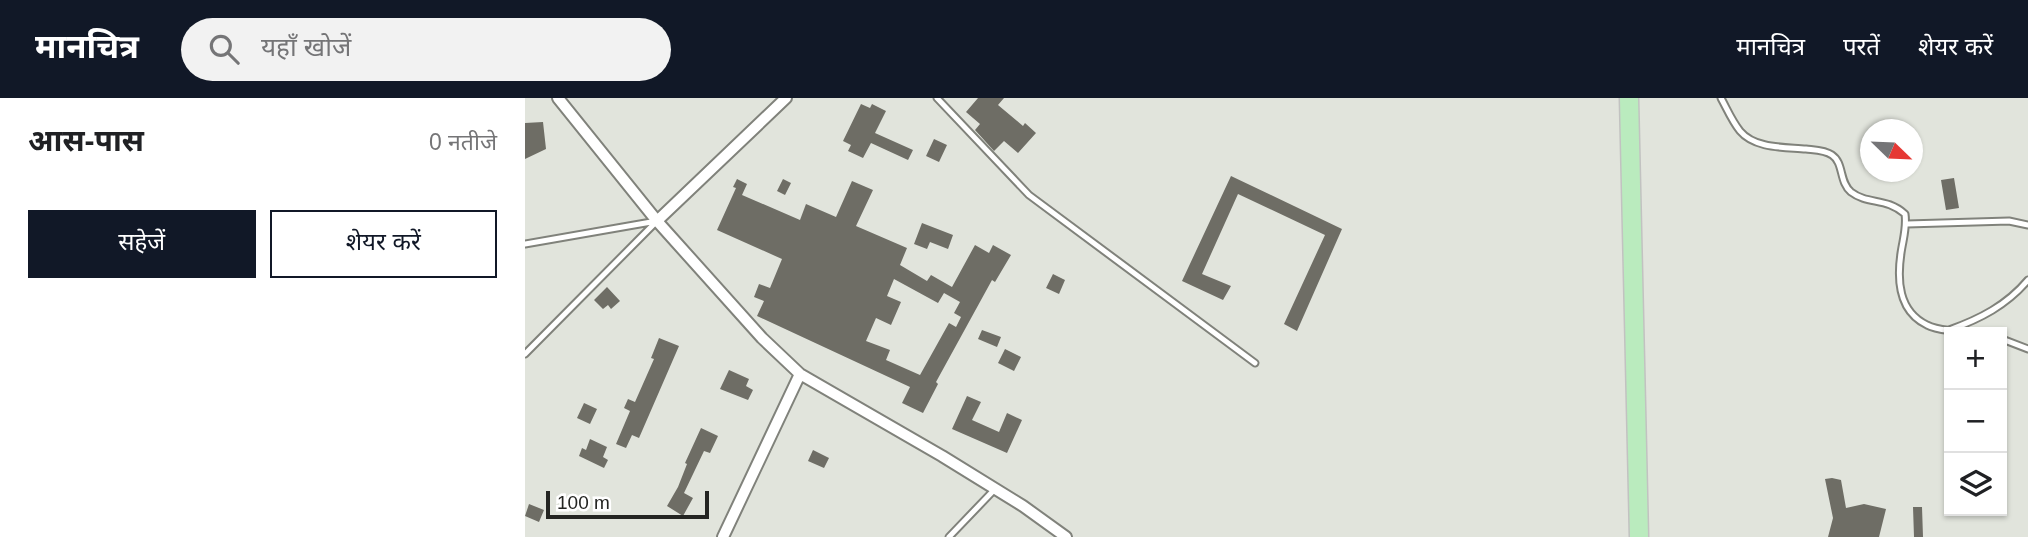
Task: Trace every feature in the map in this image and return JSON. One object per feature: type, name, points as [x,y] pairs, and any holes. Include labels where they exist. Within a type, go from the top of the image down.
[{"type":"main road","points":[[1629,98],[1639,537]]},
{"type":"street","points":[[558,98],[657,221],[762,338],[800,374],[995,489],[1066,537]]},
{"type":"street","points":[[657,221],[786,98]]},
{"type":"street","points":[[723,537],[800,374]]},
{"type":"lane","points":[[937,98],[1028,195],[1255,363]]},
{"type":"lane","points":[[1721,98],[1741,132],[1751,140],[1762,145],[1818,150],[1832,154],[1838,161],[1849,191],[1859,197],[1888,202],[1905,214],[1907,224],[1898,283],[1903,300],[1911,314],[1928,326],[1944,329]]},
{"type":"lane","points":[[525,244],[657,221]]},
{"type":"lane","points":[[525,354],[657,221]]},
{"type":"lane","points":[[1907,224],[2009,221],[2028,225]]},
{"type":"lane","points":[[1956,327],[1998,307],[2017,293],[2028,280]]},
{"type":"lane","points":[[2007,341],[2028,349]]},
{"type":"lane","points":[[949,537],[995,489]]},
{"type":"building","points":[[978,98],[1004,98],[998,105],[1036,133],[1018,153],[1004,141],[994,151],[975,130],[980,124],[966,112]]},
{"type":"building","points":[[861,104],[870,108],[872,104],[886,111],[875,133],[913,150],[908,160],[871,143],[863,158],[848,151],[851,145],[843,141]]},
{"type":"building","points":[[543,122],[546,149],[525,159],[525,123]]},
{"type":"building","points":[[934,139],[947,145],[939,162],[926,156]]},
{"type":"building","points":[[1231,176],[1342,229],[1297,331],[1284,324],[1325,235],[1238,194],[1202,274],[1231,286],[1223,300],[1182,281]]},
{"type":"building","points":[[1954,178],[1959,208],[1946,210],[1941,180]]},
{"type":"building","points":[[737,179],[747,184],[742,195],[800,220],[806,204],[836,217],[852,181],[873,190],[856,226],[907,248],[900,265],[927,281],[931,275],[952,287],[975,245],[989,253],[993,245],[1011,255],[995,282],[992,280],[936,382],[938,384],[923,413],[902,403],[910,387],[757,316],[764,301],[754,297],[759,284],[770,288],[782,259],[717,230],[736,188],[733,187]],"holes":[[[894,279],[938,303],[944,293],[960,302],[954,313],[961,317],[956,327],[949,323],[920,375],[886,360],[890,350],[866,341],[876,318],[891,325],[901,302],[887,296]]]},
{"type":"building","points":[[783,179],[791,183],[785,195],[777,191]]},
{"type":"building","points":[[922,223],[953,235],[948,249],[930,242],[927,249],[914,244]]},
{"type":"building","points":[[1053,274],[1065,280],[1059,294],[1046,288]]},
{"type":"building","points":[[607,287],[620,301],[611,309],[608,305],[603,309],[594,300]]},
{"type":"building","points":[[982,330],[1001,337],[997,347],[978,339]]},
{"type":"building","points":[[659,338],[679,346],[639,438],[632,435],[626,448],[616,444],[630,411],[624,408],[628,399],[635,402],[654,359],[651,358]]},
{"type":"building","points":[[1005,349],[1021,357],[1014,371],[998,363]]},
{"type":"building","points":[[729,370],[749,379],[746,386],[753,390],[748,400],[720,389]]},
{"type":"building","points":[[967,396],[981,402],[972,420],[999,432],[1007,413],[1022,420],[1007,453],[952,429]]},
{"type":"building","points":[[584,403],[597,409],[590,424],[577,418]]},
{"type":"building","points":[[701,428],[718,436],[710,453],[704,451],[684,493],[693,498],[683,516],[667,506],[678,487],[687,464],[685,463]]},
{"type":"building","points":[[590,439],[607,447],[603,457],[608,460],[604,468],[579,456],[582,448],[586,450]]},
{"type":"building","points":[[813,450],[829,458],[824,468],[808,461]]},
{"type":"building","points":[[1825,479],[1841,480],[1846,508],[1864,504],[1886,509],[1879,537],[1828,537],[1833,518]]},
{"type":"building","points":[[529,504],[544,510],[539,522],[525,516]]},
{"type":"building","points":[[1913,507],[1922,507],[1923,537],[1914,537]]}]
